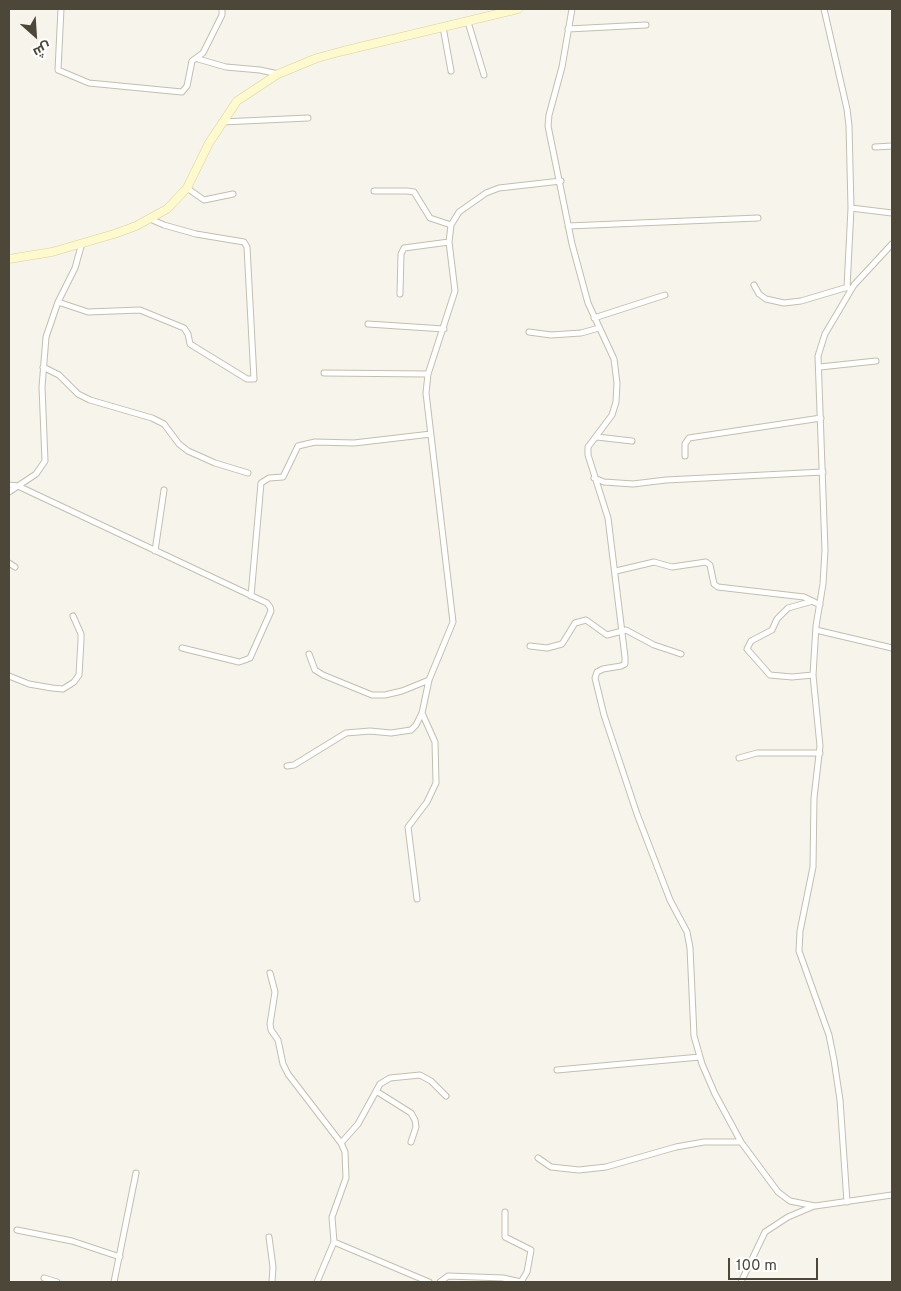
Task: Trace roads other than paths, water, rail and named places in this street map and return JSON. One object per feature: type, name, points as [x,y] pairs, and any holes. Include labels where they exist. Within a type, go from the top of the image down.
[{"type":"street","points":[[61,9],[58,70],[71,77],[104,86],[182,92],[187,86],[192,61],[198,59],[226,67],[260,70],[278,74]]},
{"type":"street","points":[[198,59],[213,35],[222,14],[222,9]]},
{"type":"street","points":[[9,259],[82,244],[136,226],[167,209],[187,188],[221,122],[237,101],[278,74],[317,58],[518,9]]},
{"type":"street","points":[[572,9],[548,126],[561,181],[568,226],[588,303],[614,358],[617,383],[616,402],[612,415],[588,448],[594,478],[608,518],[616,571],[616,590],[623,631],[625,664],[597,672],[596,678],[604,715],[627,788],[670,900],[686,932],[690,948],[694,1036],[700,1058],[715,1094],[741,1142],[778,1192],[790,1202],[815,1206],[892,1195]]},
{"type":"street","points":[[824,9],[847,109],[851,208],[847,288]]},
{"type":"street","points":[[468,22],[484,75]]},
{"type":"street","points":[[568,29],[646,26]]},
{"type":"street","points":[[443,28],[451,71]]},
{"type":"street","points":[[221,122],[308,118]]},
{"type":"street","points":[[875,147],[892,146]]},
{"type":"street","points":[[287,766],[294,765],[346,733],[370,730],[391,733],[411,730],[422,713],[429,680],[453,622],[426,393],[428,374],[455,291],[449,242],[451,225],[459,212],[486,192],[499,188],[561,181]]},
{"type":"street","points":[[187,188],[204,200],[233,194]]},
{"type":"street","points":[[374,192],[407,190],[414,192],[430,218],[451,225]]},
{"type":"street","points":[[851,208],[892,213]]},
{"type":"street","points":[[568,226],[758,218]]},
{"type":"street","points":[[58,302],[88,312],[140,310],[184,328],[188,334],[190,344],[248,379],[254,379],[248,247],[244,242],[196,234],[150,219]]},
{"type":"street","points":[[400,294],[401,254],[404,248],[449,242]]},
{"type":"street","points":[[9,492],[36,474],[45,460],[43,367],[46,337],[58,302],[71,279],[82,244]]},
{"type":"street","points":[[847,1202],[840,1100],[834,1060],[826,1026],[799,951],[800,931],[813,867],[814,798],[820,753],[814,675],[816,630],[825,550],[820,344],[854,286],[892,244]]},
{"type":"street","points":[[754,285],[759,294],[766,299],[784,303],[801,301],[854,286]]},
{"type":"street","points":[[594,318],[665,295]]},
{"type":"street","points":[[368,324],[444,329]]},
{"type":"street","points":[[529,332],[551,335],[581,333],[599,328]]},
{"type":"street","points":[[820,367],[876,362]]},
{"type":"street","points":[[43,367],[59,375],[78,394],[90,400],[152,418],[164,424],[179,444],[188,451],[215,463],[248,473]]},
{"type":"street","points":[[324,373],[428,374]]},
{"type":"street","points":[[685,456],[685,444],[689,438],[821,418]]},
{"type":"street","points":[[250,596],[261,483],[264,480],[283,477],[298,446],[315,442],[354,444],[431,434]]},
{"type":"street","points":[[597,437],[632,441]]},
{"type":"street","points":[[594,478],[604,482],[633,484],[666,480],[823,472]]},
{"type":"street","points":[[9,485],[18,486],[266,603],[270,611],[250,658],[239,662],[182,648]]},
{"type":"street","points":[[155,550],[164,490]]},
{"type":"street","points":[[616,571],[654,562],[672,567],[706,562],[710,565],[714,584],[718,587],[794,595],[820,605]]},
{"type":"street","points":[[9,563],[15,567]]},
{"type":"street","points":[[813,601],[788,608],[777,619],[772,630],[751,641],[747,649],[770,675],[792,677],[814,675]]},
{"type":"street","points":[[9,676],[29,684],[52,688],[63,689],[74,682],[79,675],[81,634],[73,616]]},
{"type":"street","points":[[530,646],[547,648],[562,644],[569,630],[581,620],[586,620],[607,634],[631,631],[654,645],[681,654]]},
{"type":"street","points":[[816,630],[892,648]]},
{"type":"street","points":[[309,654],[315,670],[372,695],[385,695],[402,691],[429,680]]},
{"type":"street","points":[[417,899],[408,826],[434,792],[436,773],[435,742],[422,713]]},
{"type":"street","points":[[739,758],[757,753],[820,753]]},
{"type":"street","points":[[270,973],[275,992],[270,1024],[271,1030],[278,1040],[283,1064],[288,1074],[341,1143],[345,1152],[346,1178],[332,1217],[334,1242],[317,1282]]},
{"type":"street","points":[[557,1070],[700,1058]]},
{"type":"street","points":[[341,1143],[358,1124],[380,1084],[390,1078],[420,1076],[431,1081],[446,1096]]},
{"type":"street","points":[[376,1091],[411,1113],[416,1120],[416,1127],[411,1142]]},
{"type":"street","points":[[538,1158],[551,1167],[579,1170],[606,1168],[676,1147],[704,1142],[741,1142]]},
{"type":"street","points":[[114,1282],[136,1173]]},
{"type":"street","points":[[741,1282],[760,1238],[765,1232],[788,1218],[815,1206]]},
{"type":"street","points":[[440,1282],[448,1276],[503,1278],[521,1282],[527,1272],[531,1250],[505,1237],[505,1212]]},
{"type":"street","points":[[17,1230],[72,1241],[120,1258]]},
{"type":"street","points":[[269,1237],[273,1267],[272,1282]]},
{"type":"street","points":[[334,1242],[428,1282]]},
{"type":"street","points":[[44,1278],[57,1282]]}]
